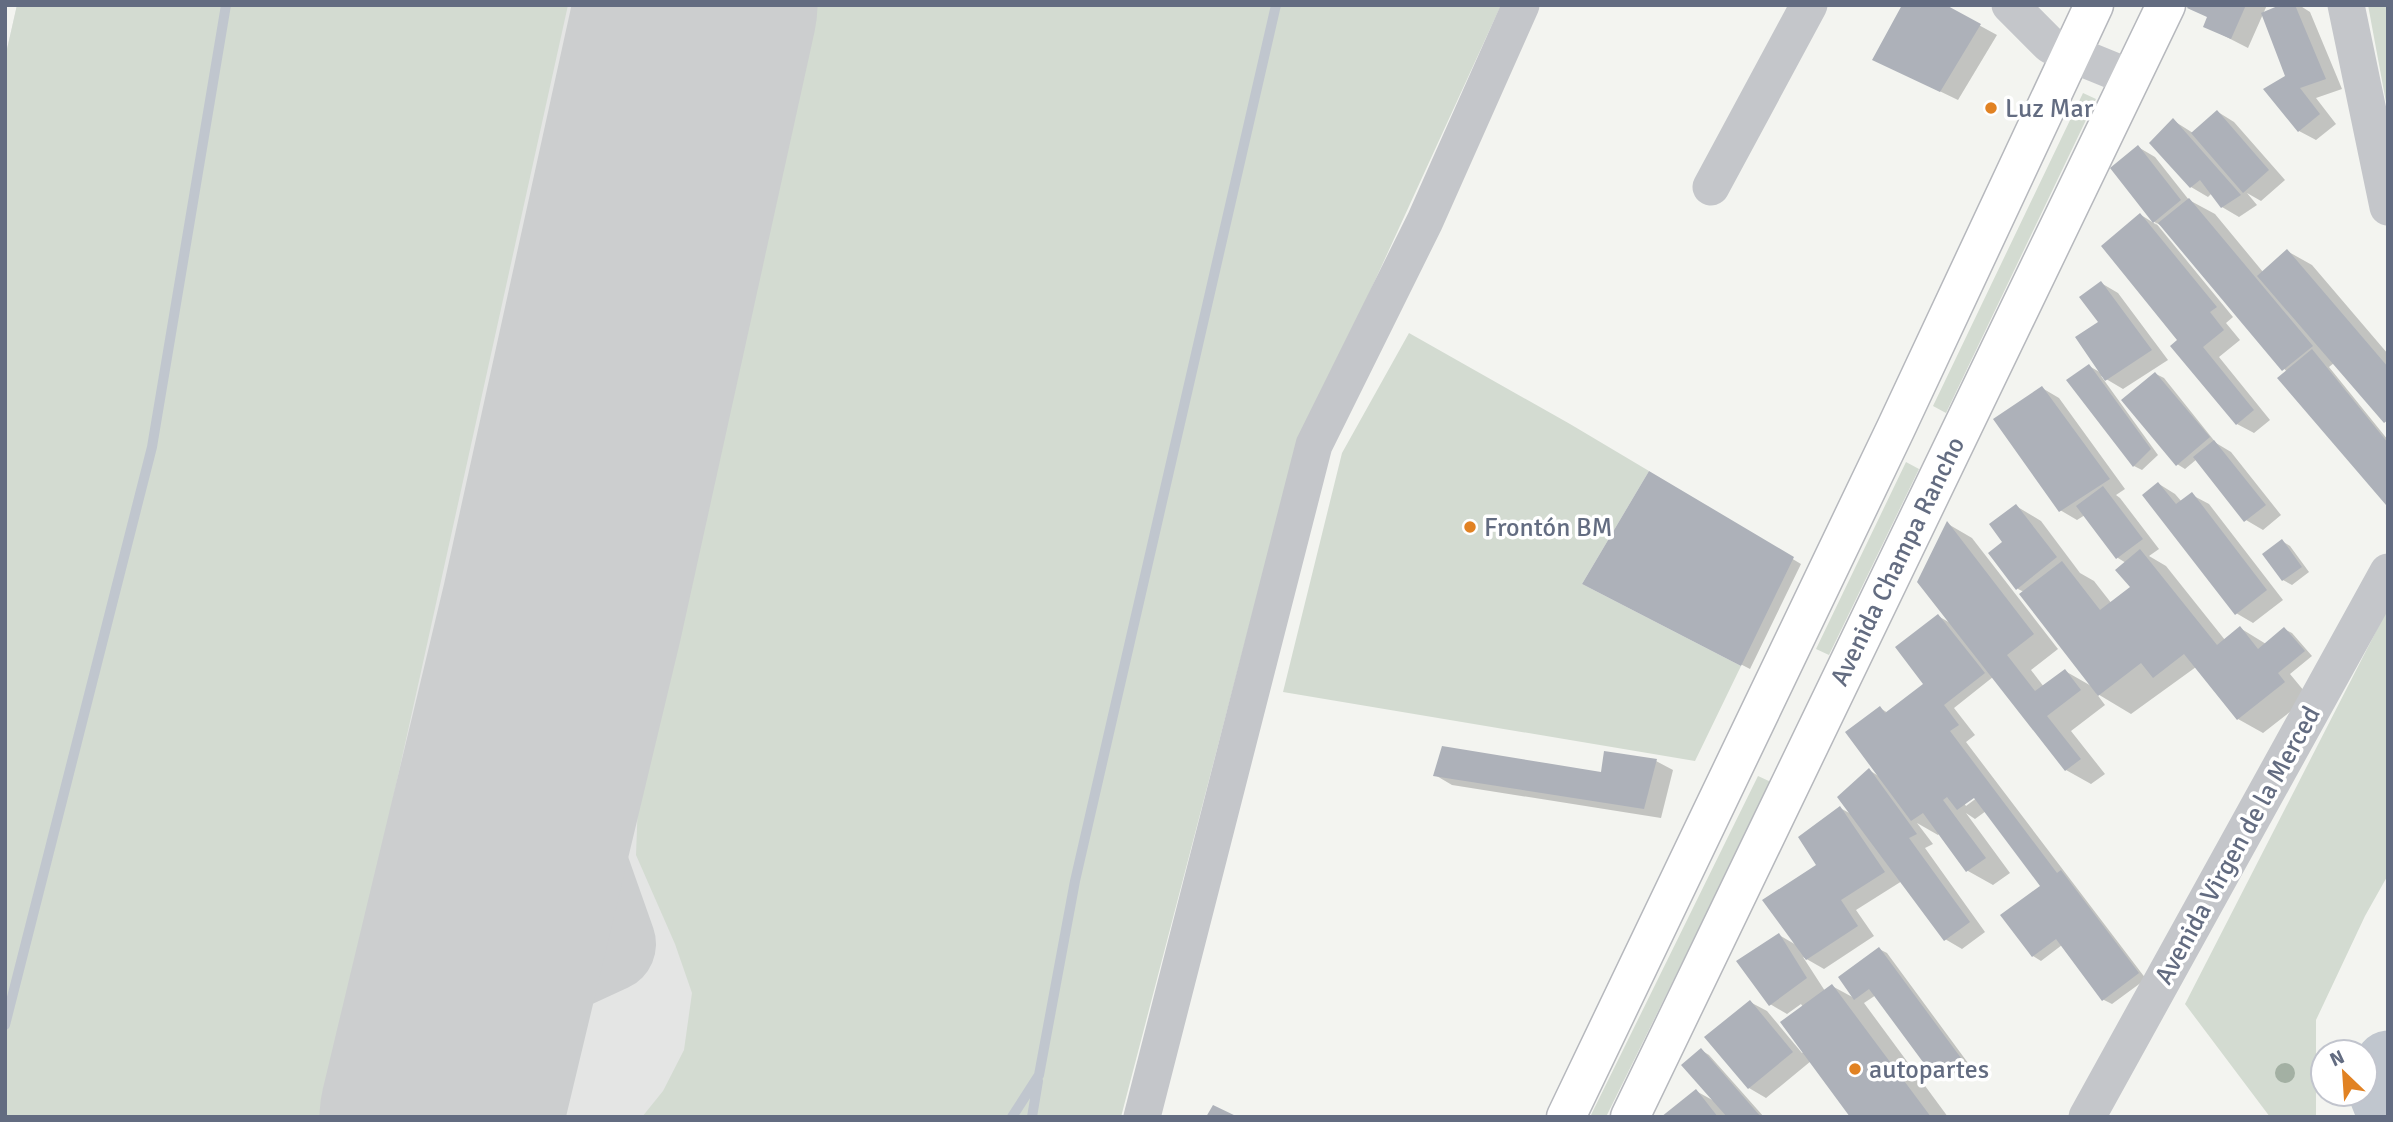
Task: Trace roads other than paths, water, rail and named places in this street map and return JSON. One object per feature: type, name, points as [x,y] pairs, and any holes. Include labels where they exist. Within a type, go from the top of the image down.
[{"type":"main road","points":[[1566,1117],[1896,428],[2094,5]]},
{"type":"main road","name":"Avenida Champa Rancho","points":[[1630,1117],[2166,5]]},
{"type":"main road","points":[[1896,428],[1950,451]]},
{"type":"main road","points":[[1760,712],[1812,737]]},
{"type":"street","points":[[1142,1117],[1314,445],[1425,221],[1521,5]]},
{"type":"street","points":[[1711,187],[1809,5]]},
{"type":"street","points":[[2010,5],[2050,45],[2131,78]]},
{"type":"street","points":[[2346,5],[2388,207]]},
{"type":"street","name":"Avenida Virgen de la Merced","points":[[2087,1117],[2388,572]]},
{"type":"waterway","points":[[5,1025],[152,447],[226,5]]},
{"type":"waterway","points":[[1012,1117],[1039,1075],[1075,881],[1276,5]]},
{"type":"waterway","points":[[2388,1063],[2380,1090],[2388,1110]]},
{"type":"waterway","points":[[1032,1117],[1038,1081]]},
{"type":"place","name":"Luz Mar","points":[[1991,108]]},
{"type":"place","name":"Frontón BM","points":[[1470,527]]},
{"type":"place","name":"autopartes","points":[[1855,1069]]}]
